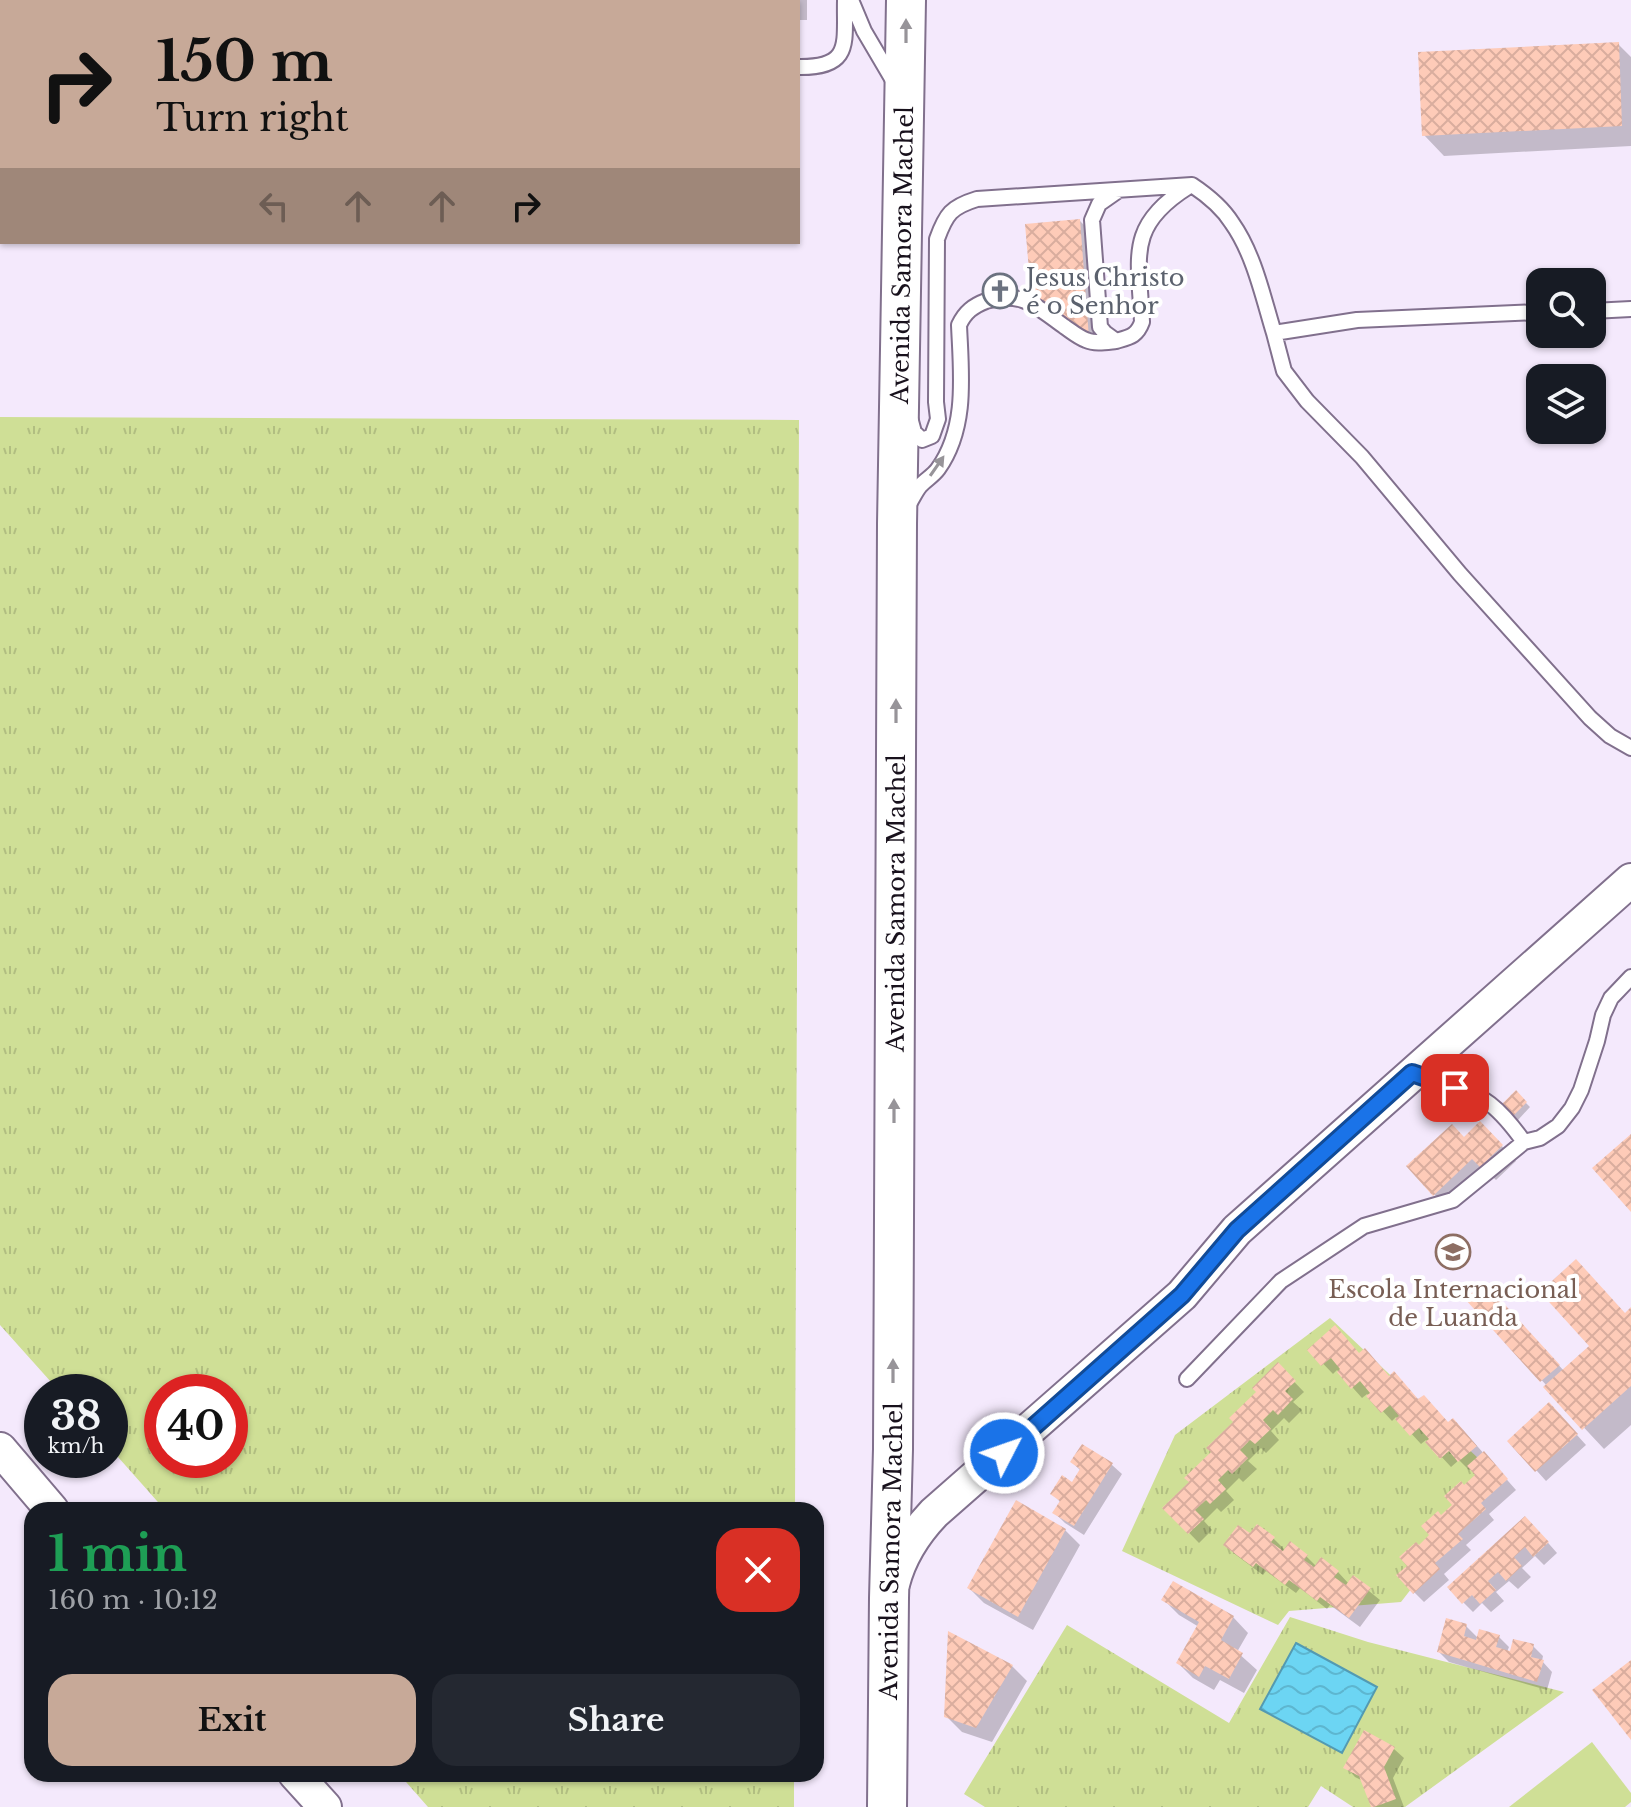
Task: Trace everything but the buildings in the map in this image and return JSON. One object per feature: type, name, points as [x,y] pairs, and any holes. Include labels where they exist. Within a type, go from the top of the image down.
[{"type":"main road","name":"Avenida Samora Machel","points":[[887,1807],[893,1449],[897,524],[906,0]]},
{"type":"street","points":[[889,1598],[896,1571],[910,1542],[934,1513],[1182,1295],[1237,1230],[1631,880]]},
{"type":"street","points":[[0,1449],[45,1502]]},
{"type":"street","points":[[893,1449],[902,1478],[918,1499],[942,1500],[960,1492]]},
{"type":"street","points":[[887,1739],[905,1807]]},
{"type":"street","points":[[302,1782],[325,1807]]},
{"type":"lane","points":[[800,67],[834,62],[844,48],[848,0]]},
{"type":"lane","points":[[848,0],[906,103]]},
{"type":"lane","points":[[900,390],[914,432],[922,440],[932,436],[938,419],[937,239],[951,211],[977,199],[1192,185],[1211,199],[1233,223],[1253,264],[1284,371],[1307,401],[1362,457],[1460,574],[1590,718],[1610,736],[1631,748]]},
{"type":"lane","points":[[897,524],[921,485],[937,470],[950,445],[961,401],[959,325],[964,315],[982,303],[1013,297],[1027,300],[1082,339],[1097,343],[1131,336],[1139,331],[1142,322],[1139,247],[1146,227],[1169,199],[1192,185]]},
{"type":"lane","points":[[1116,341],[1100,327],[1092,220],[1099,204],[1120,189]]},
{"type":"lane","points":[[1606,310],[1631,309]]},
{"type":"lane","points":[[1274,333],[1357,320],[1526,312]]},
{"type":"lane","points":[[1187,1379],[1281,1281],[1364,1226],[1453,1200],[1524,1142],[1540,1138],[1558,1126],[1581,1090],[1611,998],[1631,977]]},
{"type":"lane","points":[[1412,1073],[1476,1095],[1489,1103],[1524,1142]]},
{"type":"green space","points":[[0,417],[799,420],[795,1502],[158,1502],[128,1468],[128,1374],[44,1374],[0,1325]]},
{"type":"green space","points":[[1330,1318],[1498,1477],[1401,1602],[1289,1611],[1278,1625],[1122,1551],[1175,1435]]},
{"type":"green space","points":[[1290,1617],[1368,1642],[1564,1692],[1405,1807],[1353,1807],[1321,1786],[1308,1807],[985,1807],[964,1794],[1067,1625],[1229,1723]]},
{"type":"green space","points":[[1592,1742],[1631,1793],[1631,1802],[1625,1807],[1509,1807]]},
{"type":"green space","points":[[406,1782],[794,1782],[794,1807],[428,1807]]},
{"type":"water","points":[[1296,1643],[1377,1687],[1342,1753],[1260,1709]]},
{"type":"place","name":"Jesus Christo é o Senhor","points":[[1000,291]]},
{"type":"place","name":"Escola Internacional de Luanda","points":[[1453,1252]]},
{"type":"route","points":[[1004,1453],[1182,1295],[1237,1230],[1412,1073],[1455,1088]]}]
